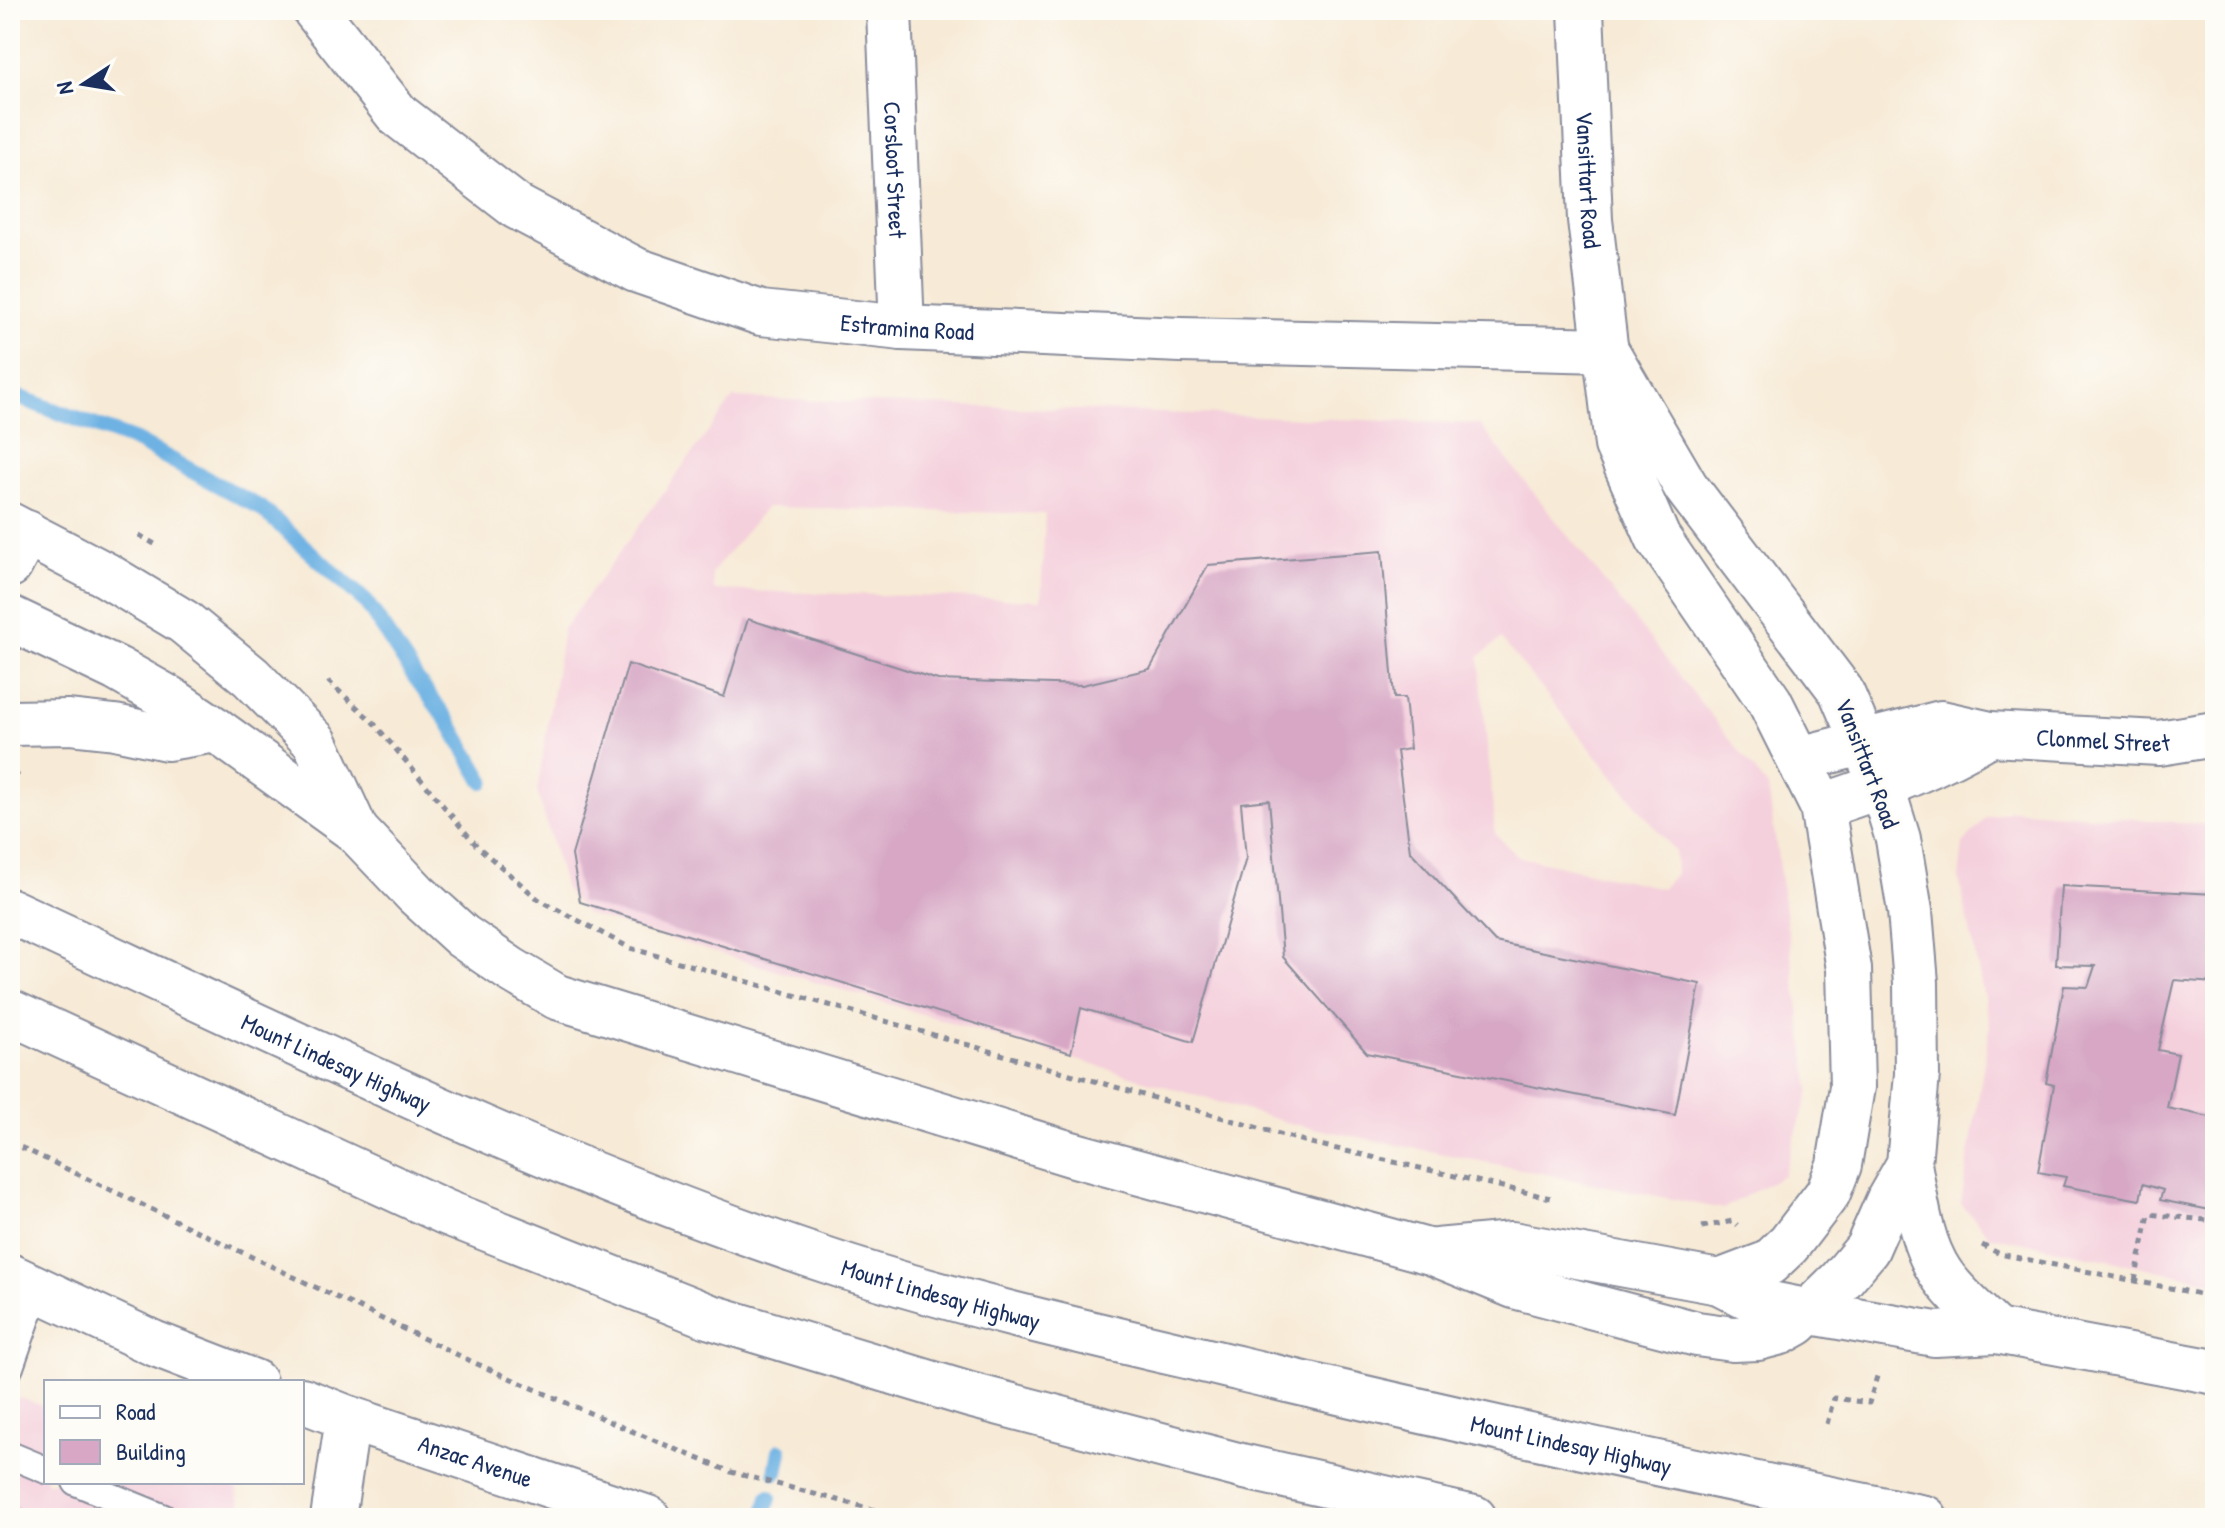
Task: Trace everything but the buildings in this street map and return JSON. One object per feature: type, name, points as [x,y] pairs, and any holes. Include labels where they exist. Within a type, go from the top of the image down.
[{"type":"main road","name":"Estramina Road","points":[[315,10],[398,115],[517,207],[636,270],[761,313],[902,328],[1181,340],[1606,350]]},
{"type":"main road","name":"Corsloot Street","points":[[889,10],[902,328]]},
{"type":"main road","name":"Vansittart Road","points":[[1581,10],[1590,220],[1617,445],[1658,538],[1770,702],[1822,806],[1849,969],[1852,1087],[1839,1165],[1828,1193],[1789,1244],[1769,1263],[1719,1282]]},
{"type":"main road","name":"Vansittart Road","points":[[1606,350],[1686,487],[1841,691],[1882,787],[1898,839],[1910,911],[1916,983],[1917,1074],[1909,1164],[1889,1199],[1867,1249],[1811,1312]]},
{"type":"main road","points":[[16,541],[106,575],[184,622],[251,677],[315,742],[356,831]]},
{"type":"main road","points":[[10,618],[117,669],[216,730],[356,831],[416,894],[462,936],[557,997],[1071,1154],[1431,1252],[1514,1286],[1697,1334],[1733,1339],[1758,1338],[1781,1332],[1811,1312]]},
{"type":"main road","points":[[10,723],[69,722],[115,727],[167,738],[216,730]]},
{"type":"main road","name":"Clonmel Street","points":[[1799,759],[1941,723],[1990,734],[2159,743],[2215,734]]},
{"type":"main road","points":[[1822,806],[1882,787],[1955,755],[1990,734]]},
{"type":"main road","name":"Mount Lindesay Highway","points":[[10,911],[514,1143],[678,1207],[850,1268],[1029,1318],[1402,1408],[1696,1473],[1925,1518]]},
{"type":"main road","points":[[10,1012],[445,1212],[708,1316],[970,1395],[1245,1467],[1474,1518]]},
{"type":"main road","points":[[10,1038],[76,1044]]},
{"type":"main road","points":[[1909,1164],[1917,1209],[1940,1272],[1996,1331]]},
{"type":"main road","points":[[1431,1252],[1512,1244],[1719,1282],[1756,1301],[1811,1312],[1935,1334],[1996,1331],[2215,1372]]},
{"type":"main road","points":[[24,1282],[153,1343],[249,1380]]},
{"type":"main road","name":"Anzac Avenue","points":[[304,1401],[648,1518]]},
{"type":"main road","points":[[333,1518],[348,1418]]},
{"type":"lane","points":[[10,1367],[24,1282]]},
{"type":"lane","points":[[10,1455],[44,1469]]},
{"type":"lane","points":[[81,1484],[164,1518]]},
{"type":"path","points":[[134,532],[159,547]]},
{"type":"path","points":[[318,672],[372,721],[477,846],[538,899],[630,948],[1311,1143],[1559,1200]]},
{"type":"path","points":[[10,1142],[447,1350],[622,1427],[731,1472],[906,1518]]},
{"type":"path","points":[[2135,1281],[2149,1214],[2215,1221]]},
{"type":"path","points":[[1696,1227],[1733,1221],[1744,1233]]},
{"type":"path","points":[[1972,1238],[2000,1254],[2215,1297]]},
{"type":"path","points":[[1827,1424],[1834,1398],[1869,1403],[1881,1362]]},
{"type":"shaded area","points":[[733,398],[1479,424],[1768,787],[1810,1090],[1783,1175],[1723,1209],[1292,1124],[586,914],[565,889],[537,791],[563,629]],"holes":[[[766,507],[1045,514],[1041,600],[714,590],[712,573]],[[1501,639],[1675,852],[1676,873],[1662,888],[1516,856],[1495,833],[1479,657]]]},
{"type":"shaded area","points":[[2011,810],[2215,825],[2215,1282],[1990,1236],[1961,1204],[1990,1026],[1959,878],[1963,844],[1986,818]]},
{"type":"shaded area","points":[[10,1395],[44,1406],[44,1484],[233,1484],[245,1518],[10,1518]]},
{"type":"waterway","points":[[10,394],[136,441],[261,508],[366,602],[449,722],[483,781]]},
{"type":"waterway","points":[[776,1472],[780,1451]]},
{"type":"waterway","points":[[764,1518],[769,1497]]}]
